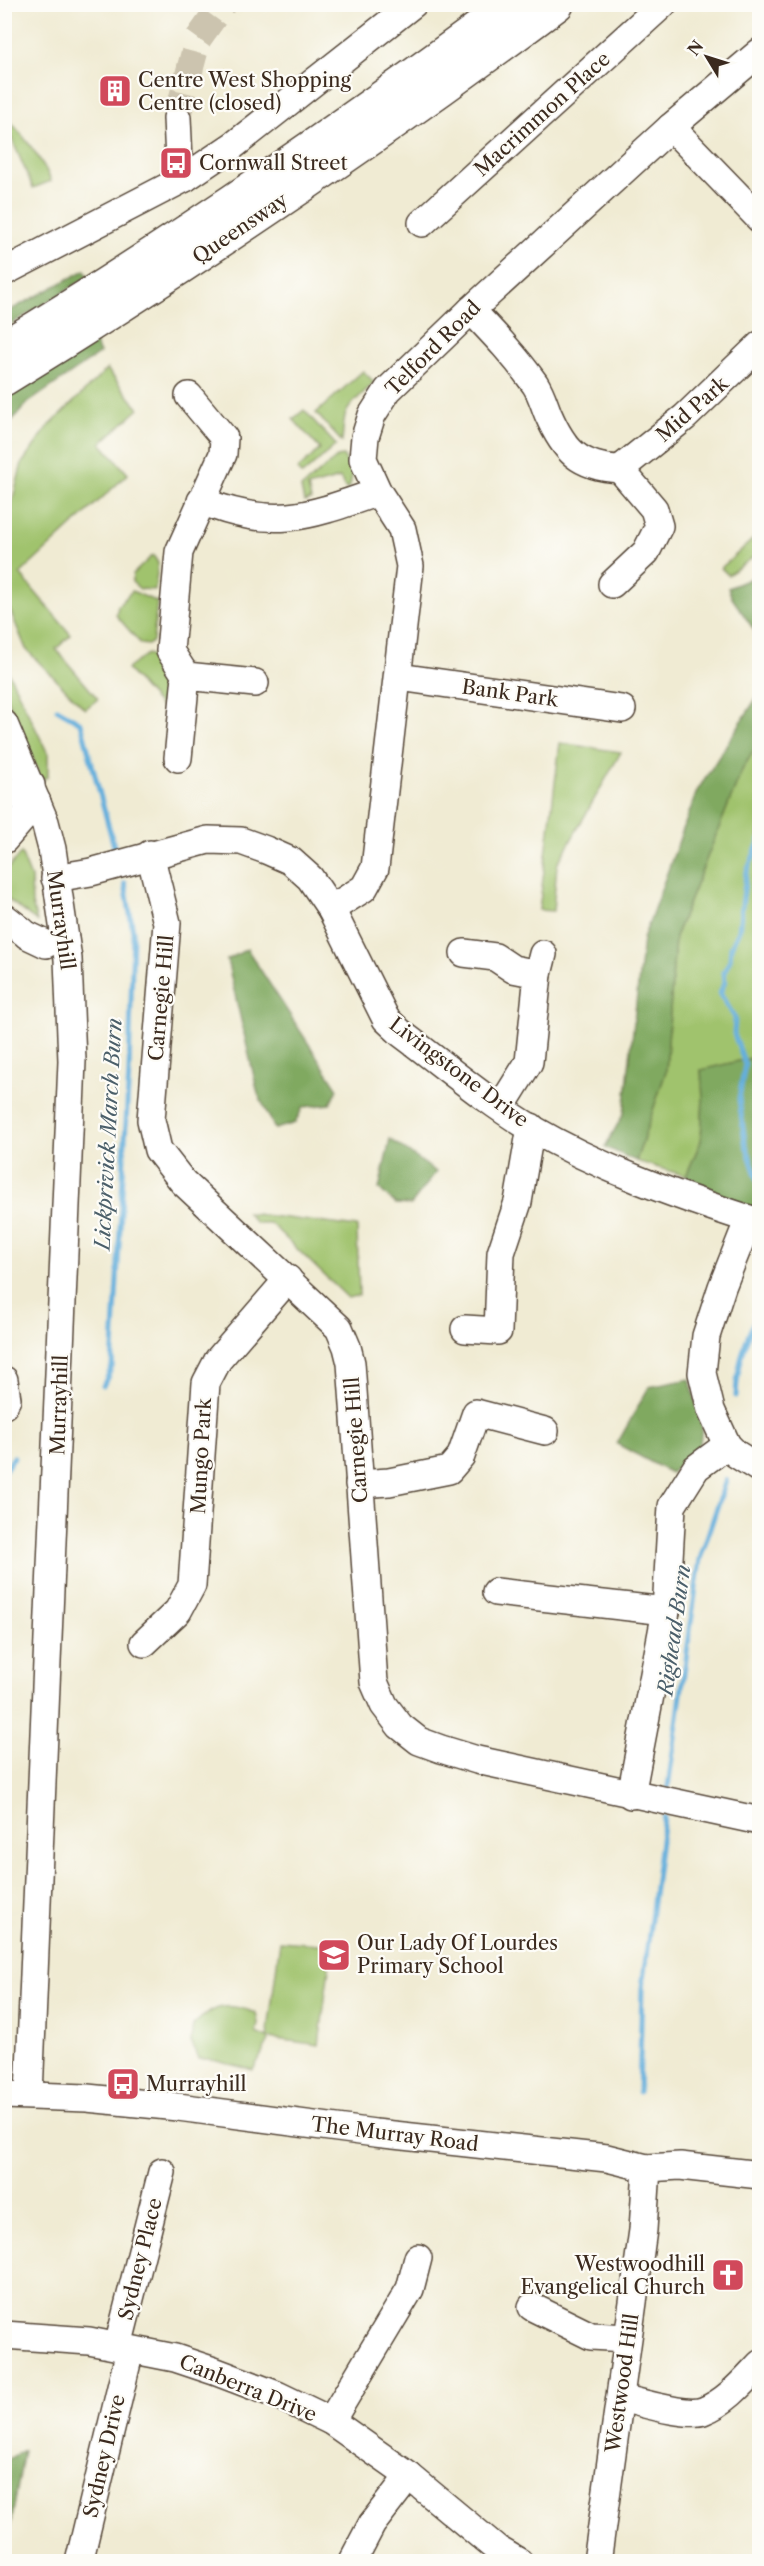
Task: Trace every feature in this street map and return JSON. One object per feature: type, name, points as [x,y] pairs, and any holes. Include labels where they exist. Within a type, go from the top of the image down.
[{"type":"highway","name":"Queensway","points":[[4,347],[262,181],[396,88],[511,4]]},
{"type":"highway","name":"Queensway","points":[[4,379],[267,210],[367,142],[557,4]]},
{"type":"street","points":[[4,272],[185,178],[234,145],[413,4]]},
{"type":"street","name":"Macrimmon Place","points":[[422,223],[663,4]]},
{"type":"street","name":"Telford Road","points":[[331,909],[364,888],[375,868],[410,566],[402,528],[378,492],[363,459],[365,437],[372,415],[387,390],[471,310],[671,127],[759,52]]},
{"type":"street","points":[[177,118],[179,160],[185,178]]},
{"type":"street","points":[[671,127],[759,219]]},
{"type":"street","points":[[471,310],[516,358],[537,388],[555,430],[568,450],[591,465],[620,469],[654,509],[659,526],[646,552],[612,584]]},
{"type":"street","name":"Mid Park","points":[[620,469],[685,417],[738,368],[759,345]]},
{"type":"street","points":[[178,758],[186,676],[170,651],[179,552],[223,454],[224,438],[189,396]]},
{"type":"street","points":[[201,501],[231,513],[262,518],[295,517],[318,513],[378,492]]},
{"type":"street","points":[[186,676],[255,683]]},
{"type":"street","name":"Bank Park","points":[[399,676],[622,709]]},
{"type":"street","name":"Murrayhill","points":[[4,724],[34,793],[52,849],[68,959],[72,1061],[17,2095]]},
{"type":"street","points":[[4,798],[34,793]]},
{"type":"street","points":[[4,840],[34,793]]},
{"type":"street","name":"Livingstone Drive","points":[[55,878],[91,872],[208,840],[241,841],[291,861],[310,878],[331,909],[386,1019],[402,1035],[531,1127],[588,1158],[670,1193],[754,1222]]},
{"type":"street","name":"Carnegie Hill","points":[[150,854],[167,922],[151,1120],[158,1150],[183,1182],[339,1328],[347,1347],[351,1363],[374,1682],[384,1705],[400,1726],[419,1741],[477,1760],[759,1821]]},
{"type":"street","points":[[464,953],[495,957],[513,969],[540,964],[529,1062],[501,1107]]},
{"type":"street","points":[[465,1329],[498,1331],[501,1253],[518,1202],[531,1127]]},
{"type":"street","points":[[754,1222],[722,1287],[706,1336],[702,1373],[711,1410],[727,1445],[759,1469]]},
{"type":"street","name":"Mungo Park","points":[[144,1643],[178,1611],[192,1585],[206,1383],[218,1360],[288,1279]]},
{"type":"street","points":[[4,1380],[7,1399],[4,1405]]},
{"type":"street","points":[[359,1484],[389,1482],[449,1470],[461,1456],[476,1413],[545,1431]]},
{"type":"street","points":[[632,1795],[666,1611],[672,1506],[696,1468],[727,1445]]},
{"type":"street","points":[[496,1592],[666,1611]]},
{"type":"street","name":"The Murray Road","points":[[17,2095],[87,2098],[178,2107],[375,2133],[607,2158],[647,2168],[680,2166],[759,2175]]},
{"type":"street","name":"Westwood Hill","points":[[597,2562],[643,2230],[647,2168]]},
{"type":"street","name":"Sydney Place","points":[[124,2348],[162,2172]]},
{"type":"street","points":[[331,2421],[410,2289],[418,2258]]},
{"type":"street","points":[[532,2307],[591,2336],[627,2338]]},
{"type":"street","name":"Canberra Drive","points":[[4,2335],[89,2341],[175,2358],[277,2396],[331,2421],[409,2476],[497,2549],[519,2562]]},
{"type":"street","name":"Sydney Drive","points":[[79,2562],[124,2348]]},
{"type":"street","points":[[621,2398],[666,2409],[701,2412],[727,2398],[759,2364]]},
{"type":"street","points":[[352,2562],[372,2524],[409,2476]]},
{"type":"green space","points":[[5,117],[31,147],[51,181],[33,188],[5,123]]},
{"type":"green space","points":[[85,270],[88,277],[5,328],[5,313]]},
{"type":"green space","points":[[92,337],[100,353],[28,403],[5,428],[5,392]]},
{"type":"green space","points":[[107,369],[139,409],[101,443],[128,474],[20,574],[71,635],[56,649],[98,699],[85,709],[26,649],[5,598],[5,530],[22,463],[48,427]]},
{"type":"green space","points":[[363,371],[374,382],[347,411],[342,442],[316,413]]},
{"type":"green space","points":[[304,410],[336,445],[302,475],[297,470],[320,449],[293,419]]},
{"type":"green space","points":[[343,456],[353,470],[350,486],[346,489],[340,478],[308,487],[311,500],[304,502],[301,488],[337,457]]},
{"type":"green space","points":[[759,534],[759,553],[728,575],[721,568]]},
{"type":"green space","points":[[153,555],[158,563],[155,590],[140,589],[132,582],[133,574]]},
{"type":"green space","points":[[759,575],[759,637],[732,598],[728,588]]},
{"type":"green space","points":[[132,591],[157,602],[153,641],[148,645],[141,644],[116,615],[118,606]]},
{"type":"green space","points":[[147,654],[164,663],[172,675],[173,709],[167,714],[127,669]]},
{"type":"green space","points":[[4,663],[48,754],[48,776],[44,779],[41,778],[5,694]]},
{"type":"green space","points":[[759,694],[759,742],[743,768],[675,937],[666,1071],[636,1161],[605,1147],[624,1113],[643,939],[697,791]]},
{"type":"green space","points":[[759,742],[760,1013],[751,1028],[752,1058],[701,1070],[703,1097],[701,1141],[686,1176],[636,1161],[666,1071],[675,937],[743,768]]},
{"type":"green space","points":[[560,743],[621,752],[557,865],[553,911],[539,910]]},
{"type":"green space","points":[[21,853],[31,878],[32,904],[37,921],[5,897],[5,872]]},
{"type":"green space","points":[[247,949],[338,1089],[330,1104],[303,1107],[295,1123],[275,1129],[258,1094],[227,960]]},
{"type":"green space","points":[[759,1013],[759,1214],[686,1176],[701,1141],[703,1097],[701,1070],[752,1058],[751,1028]]},
{"type":"green space","points":[[390,1139],[436,1172],[411,1205],[396,1204],[379,1189]]},
{"type":"green space","points":[[247,1213],[357,1227],[359,1295],[348,1298],[270,1223],[256,1223]]},
{"type":"green space","points":[[690,1379],[702,1427],[700,1444],[671,1473],[617,1444],[649,1387]]},
{"type":"green space","points":[[280,1941],[332,1945],[319,2045],[268,2038],[269,2041],[253,2070],[199,2059],[191,2042],[193,2025],[215,2009],[230,2006],[256,2013],[258,2023],[256,2033],[267,2038]]},
{"type":"green space","points":[[24,2450],[12,2519],[5,2544],[5,2461]]},
{"type":"waterway","name":"Lickprivick March Burn","points":[[57,709],[81,723],[116,854]]},
{"type":"waterway","name":"Righead Burn","points":[[760,840],[746,874],[739,930],[731,947],[730,960],[724,972],[725,982],[720,993],[735,1018],[734,1034],[745,1064],[739,1099],[745,1142],[760,1187]]},
{"type":"waterway","name":"Lickprivick March Burn","points":[[103,1386],[112,1367],[129,1071],[133,932],[125,883]]},
{"type":"waterway","name":"Righead Burn","points":[[736,1396],[738,1373],[744,1350],[760,1308]]},
{"type":"waterway","name":"Lickprivick March Burn","points":[[4,1471],[14,1457]]},
{"type":"waterway","name":"Righead Burn","points":[[668,1787],[700,1559],[726,1480]]},
{"type":"waterway","name":"Righead Burn","points":[[639,2092],[642,1988],[664,1817]]},
{"type":"tunnel","points":[[177,118],[198,39],[223,4]]},
{"type":"place","name":"Centre West Shopping Centre (closed)","points":[[115,91]]},
{"type":"place","name":"Cornwall Street","points":[[176,163]]},
{"type":"place","name":"Our Lady Of Lourdes Primary School","points":[[334,1955]]},
{"type":"place","name":"Murrayhill","points":[[123,2084]]},
{"type":"place","name":"Westwoodhill Evangelical Church","points":[[728,2275]]}]
